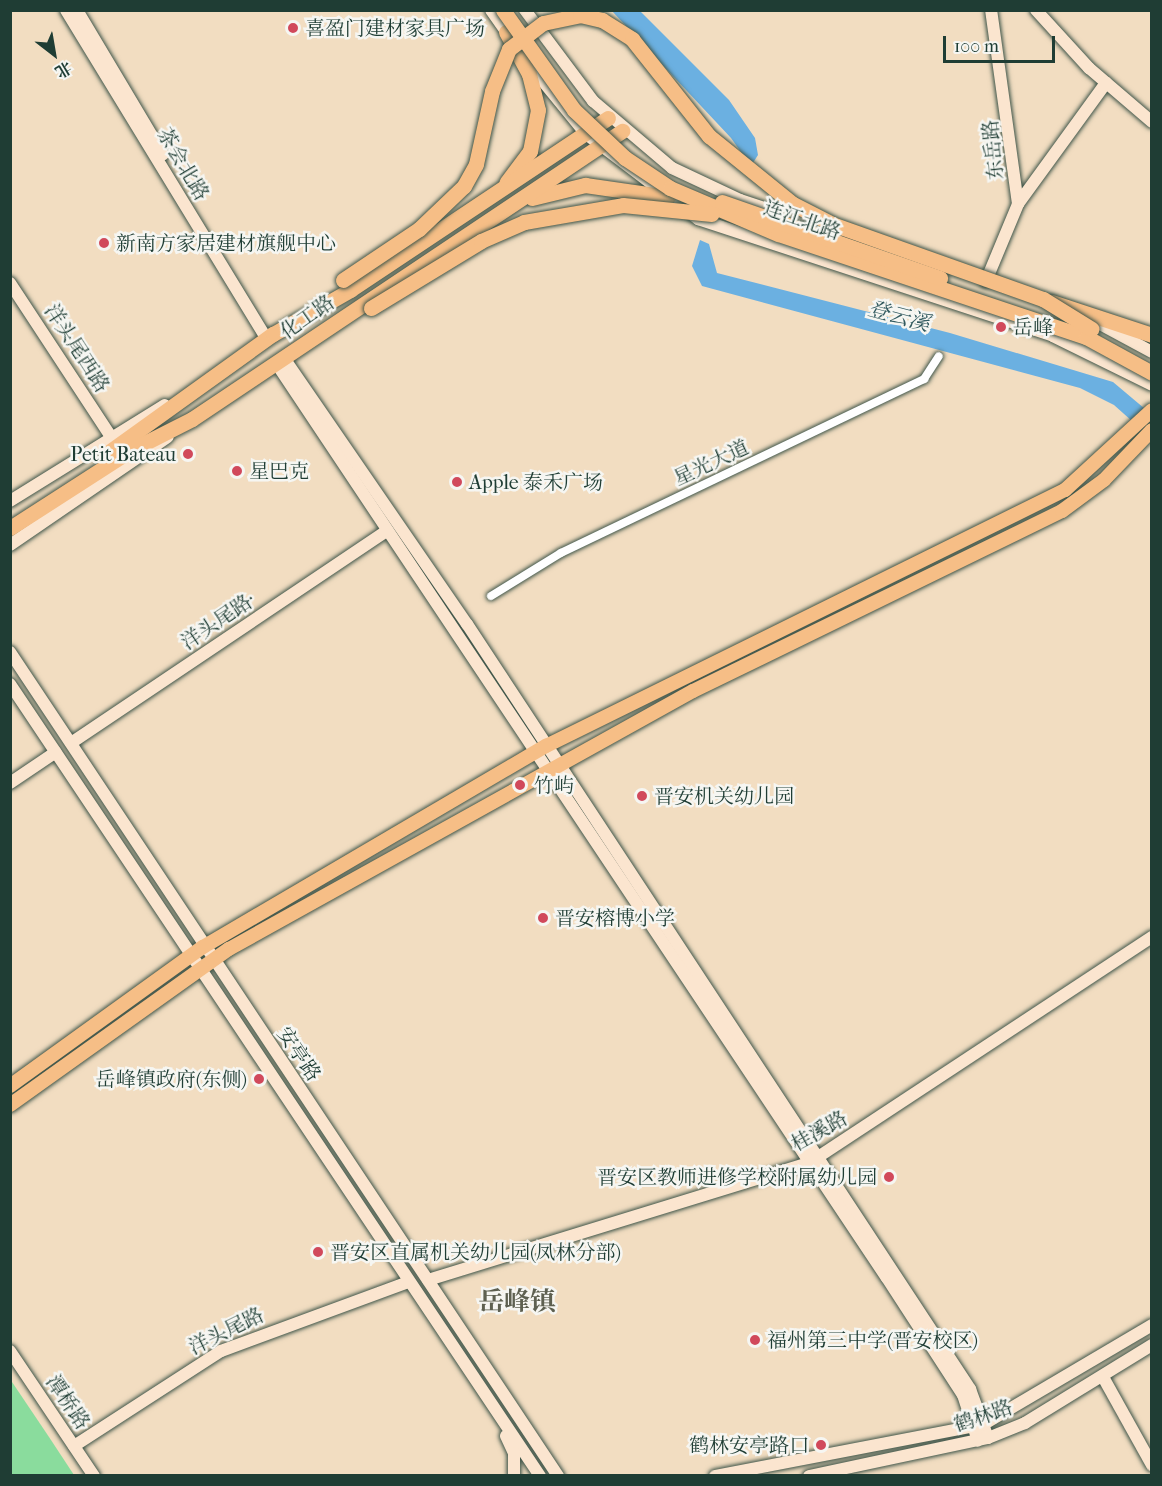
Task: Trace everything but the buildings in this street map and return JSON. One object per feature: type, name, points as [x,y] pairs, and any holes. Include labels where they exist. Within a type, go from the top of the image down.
[{"type":"highway","name":"连江北路","points":[[503,10],[553,86],[596,132],[649,175],[726,216],[1086,337],[1152,373]]},
{"type":"highway","name":"连江北路","points":[[514,10],[589,112],[631,151],[675,180],[731,206],[1092,329],[1152,361]]},
{"type":"highway","points":[[315,306],[343,279],[419,230],[464,186],[479,156],[492,91],[509,49],[543,23],[580,15],[602,20],[632,39],[709,136],[793,204],[832,224],[1152,335]]},
{"type":"highway","points":[[502,190],[530,151],[538,110],[529,74],[506,33]]},
{"type":"highway","name":"化工路","points":[[10,517],[126,441],[177,399],[270,336],[315,306],[350,290],[608,118]]},
{"type":"highway","name":"化工路","points":[[12,540],[131,450],[192,419],[328,330],[466,233],[622,131]]},
{"type":"highway","points":[[466,233],[563,188],[604,185],[668,197]]},
{"type":"highway","points":[[328,330],[371,308],[481,241],[524,222],[623,205],[726,216]]},
{"type":"highway","points":[[1043,299],[1092,329]]},
{"type":"main road","name":"茶会北路","points":[[66,10],[270,336]]},
{"type":"main road","name":"茶会北路","points":[[76,10],[270,336]]},
{"type":"main road","points":[[491,10],[506,33],[586,134],[668,197],[711,225],[1077,345],[1152,385]]},
{"type":"main road","points":[[525,10],[608,118],[672,168],[740,200],[986,281],[1104,326],[1152,352]]},
{"type":"main road","name":"东岳路","points":[[986,281],[1018,204],[991,10]]},
{"type":"main road","points":[[1036,10],[1106,83],[1152,122]]},
{"type":"main road","points":[[1018,204],[1106,83]]},
{"type":"main road","name":"洋头尾西路","points":[[10,283],[110,435]]},
{"type":"main road","points":[[280,361],[387,531],[541,749]]},
{"type":"main road","points":[[280,361],[541,749],[813,1161],[963,1395],[979,1425],[983,1439]]},
{"type":"main road","points":[[10,501],[110,435],[177,399]]},
{"type":"main road","points":[[10,1086],[203,946],[541,749],[1056,495],[1097,466],[1152,410]]},
{"type":"main road","points":[[10,1105],[199,967],[552,767],[693,691],[1062,511],[1104,480],[1152,430]]},
{"type":"main road","name":"洋头尾路·","points":[[71,743],[387,531]]},
{"type":"main road","name":"安亭路","points":[[10,652],[203,946],[558,1476]]},
{"type":"main road","name":"安亭路","points":[[10,684],[540,1476]]},
{"type":"main road","points":[[10,783],[56,752]]},
{"type":"main road","name":"桂溪路","points":[[428,1280],[813,1161],[1152,937]]},
{"type":"main road","name":"洋头尾路","points":[[74,1446],[221,1351],[409,1282]]},
{"type":"main road","name":"鹤林路","points":[[715,1476],[979,1425],[1152,1325]]},
{"type":"main road","name":"鹤林路","points":[[809,1476],[983,1439],[1103,1377],[1152,1346]]},
{"type":"main road","name":"潭桥路","points":[[10,1351],[94,1476]]},
{"type":"main road","points":[[471,1373],[512,1445],[514,1476]]},
{"type":"main road","points":[[1103,1377],[1152,1465]]},
{"type":"street","name":"星光大道","points":[[491,596],[561,553],[924,379],[939,356]]},
{"type":"green space","points":[[10,1379],[49,1437],[74,1475],[11,1475]]},
{"type":"water","points":[[612,11],[640,11],[729,100],[755,138],[758,155],[751,166],[731,138]]},
{"type":"water","points":[[700,240],[709,244],[717,273],[950,333],[1113,382],[1151,414],[1151,438],[1114,405],[1080,388],[702,286],[692,266]]},
{"type":"place","name":"喜盈门建材家具广场","points":[[293,28]]},
{"type":"place","name":"新南方家居建材旗舰中心","points":[[104,243]]},
{"type":"place","name":"岳峰","points":[[1001,327]]},
{"type":"place","name":"Petit Bateau","points":[[188,454]]},
{"type":"place","name":"星巴克","points":[[237,471]]},
{"type":"place","name":"Apple 泰禾广场","points":[[457,482]]},
{"type":"place","name":"竹屿","points":[[520,785]]},
{"type":"place","name":"晋安机关幼儿园","points":[[642,796]]},
{"type":"place","name":"晋安榕博小学","points":[[543,918]]},
{"type":"place","name":"岳峰镇政府(东侧)","points":[[259,1079]]},
{"type":"place","name":"晋安区教师进修学校附属幼儿园","points":[[889,1177]]},
{"type":"place","name":"晋安区直属机关幼儿园(凤林分部)","points":[[318,1252]]},
{"type":"place","name":"福州第三中学(晋安校区)","points":[[755,1340]]},
{"type":"place","name":"鹤林安亭路口","points":[[821,1445]]},
{"type":"district","name":"岳峰镇","points":[[517,1302]]},
{"type":"water label","name":"登云溪","points":[[899,316]]}]
